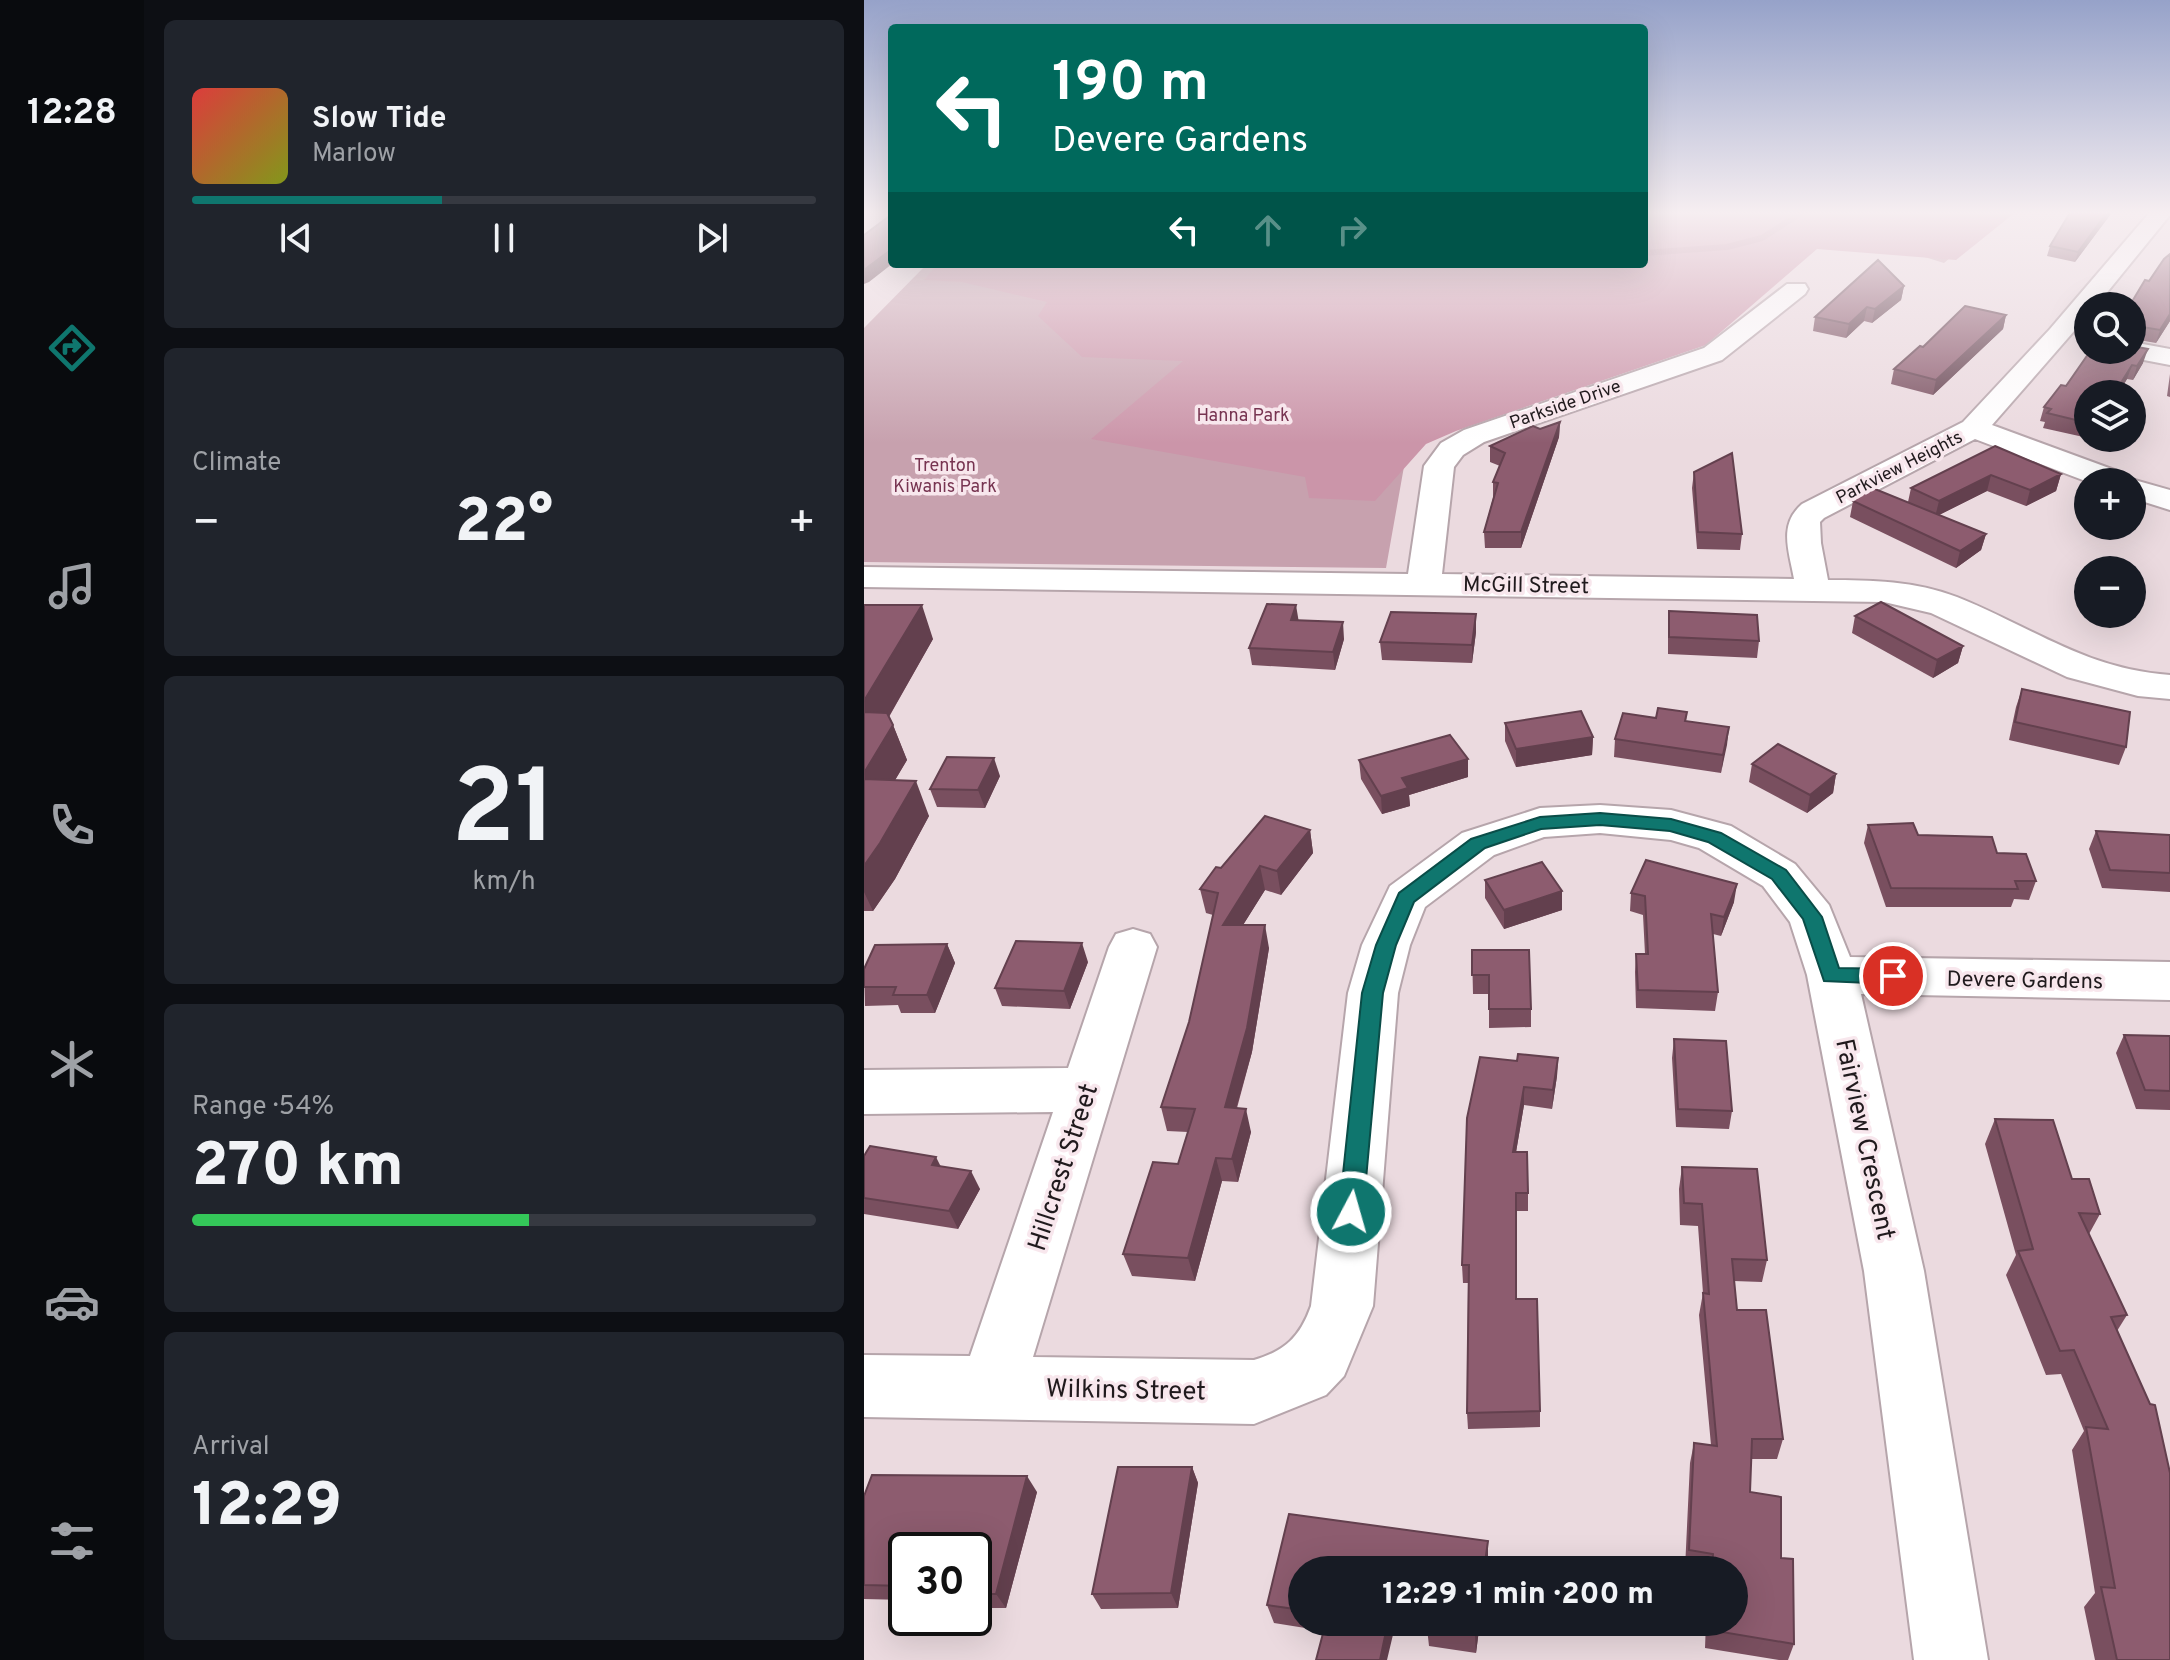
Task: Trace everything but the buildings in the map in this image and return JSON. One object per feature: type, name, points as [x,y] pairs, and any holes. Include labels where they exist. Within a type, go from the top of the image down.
[{"type":"street","name":"Parkview Heights","points":[[1813,590],[1804,543],[1804,519],[1813,511],[1973,428],[2097,288]]},
{"type":"street","name":"Parkside Drive","points":[[1424,583],[1439,466],[1452,449],[1474,436],[1713,354],[1796,289]]},
{"type":"street","points":[[2059,334],[2074,337]]},
{"type":"street","points":[[2146,353],[2170,357]]},
{"type":"street","points":[[1973,428],[2080,468]]},
{"type":"street","points":[[2146,492],[2170,500]]},
{"type":"street","name":"McGill Street","points":[[864,577],[1884,591],[1943,604],[2095,676],[2170,687]]},
{"type":"street","name":"Fairview Crescent","points":[[1342,1306],[1373,993],[1386,945],[1406,898],[1478,844],[1540,823],[1600,819],[1671,825],[1715,837],[1779,875],[1812,917],[1832,975],[1894,1271],[1951,1660]]},
{"type":"street","name":"Hillcrest Street","points":[[992,1387],[1133,947]]},
{"type":"street","name":"Devere Gardens","points":[[1832,975],[2170,981]]},
{"type":"street","points":[[864,1092],[1087,1090]]},
{"type":"street","name":"Wilkins Street","points":[[864,1386],[1254,1392],[1306,1374],[1329,1346],[1342,1306]]},
{"type":"green space","name":"Hanna Park","points":[[903,288],[1704,288],[1408,444],[1386,568],[864,562],[864,328]]},
{"type":"green space","points":[[989,288],[1771,288],[1706,345],[1426,444],[1375,501],[1309,498],[1305,477],[1091,439],[1183,361],[1082,357],[1038,316],[1047,302]]},
{"type":"route","points":[[1351,1212],[1373,993],[1386,945],[1406,898],[1478,844],[1540,823],[1600,819],[1671,825],[1715,837],[1779,875],[1812,917],[1832,975],[1893,976]]},
{"type":"park label","name":"Trenton Kiwanis Park","points":[[945,475]]}]
